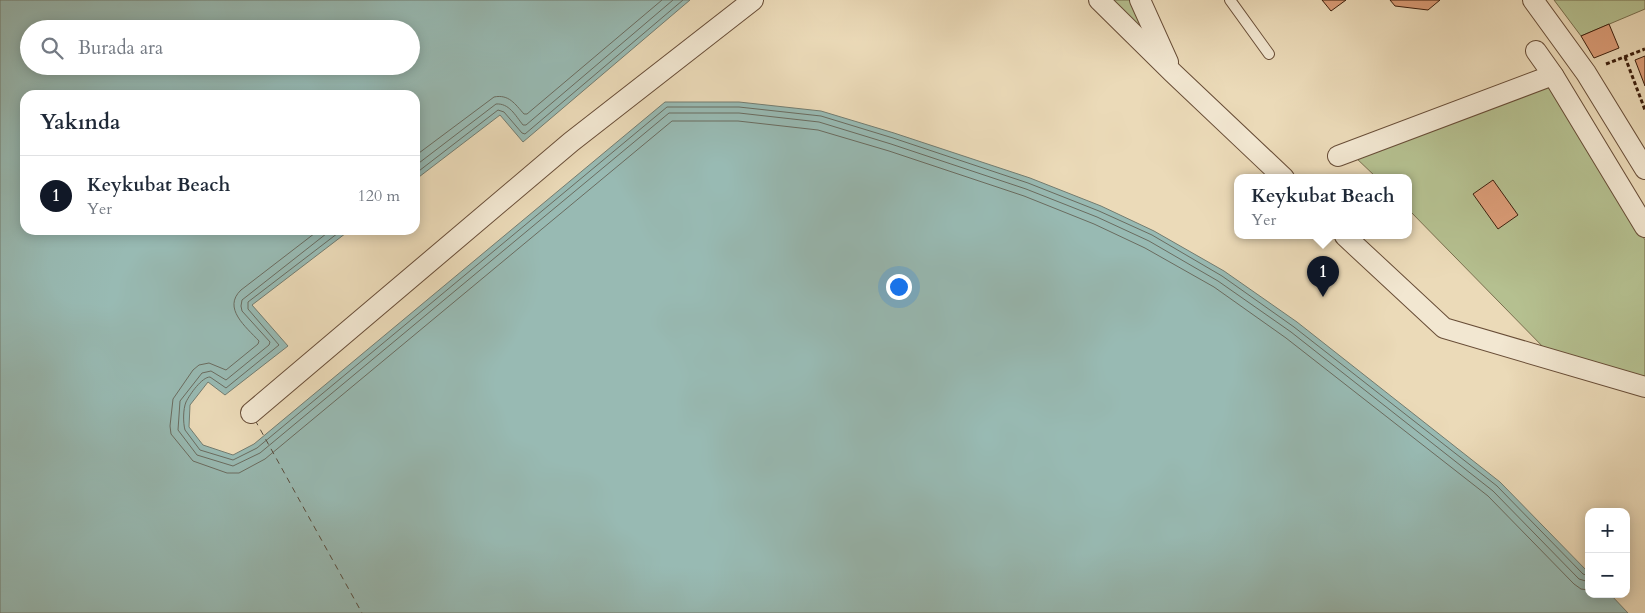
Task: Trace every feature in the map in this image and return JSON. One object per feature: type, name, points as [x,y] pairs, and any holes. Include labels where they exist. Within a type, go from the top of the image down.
[{"type":"street","points":[[251,413],[571,142],[753,0]]},
{"type":"street","points":[[1099,0],[1173,74],[1280,174]]},
{"type":"street","points":[[1140,0],[1173,74]]},
{"type":"street","points":[[1533,0],[1586,73],[1644,164]]},
{"type":"street","points":[[1536,51],[1553,75],[1645,227]]},
{"type":"street","points":[[1338,156],[1553,75]]},
{"type":"street","points":[[1348,239],[1444,328],[1645,387]]},
{"type":"lane","points":[[1230,0],[1269,54]]},
{"type":"path","points":[[1586,73],[1645,49]]},
{"type":"path","points":[[1625,57],[1645,110]]},
{"type":"green space","points":[[1105,0],[1135,0],[1160,55]]},
{"type":"green space","points":[[1554,0],[1645,0],[1645,9],[1581,36]]},
{"type":"green space","points":[[1550,85],[1645,240],[1645,381],[1548,352],[1412,213],[1412,174],[1373,174],[1354,156]]},
{"type":"water","points":[[0,0],[690,0],[523,142],[500,115],[420,176],[420,90],[20,90],[20,235],[343,235],[252,305],[288,346],[225,395],[208,382],[190,405],[189,427],[203,445],[233,455],[254,444],[665,102],[739,102],[821,111],[894,133],[1030,178],[1101,206],[1154,231],[1224,271],[1297,322],[1500,482],[1585,569],[1585,598],[1614,598],[1628,613],[0,613]]},
{"type":"building","points":[[1322,0],[1346,0],[1331,11]]},
{"type":"building","points":[[1390,0],[1440,0],[1428,10],[1395,6]]},
{"type":"building","points":[[1609,24],[1619,48],[1594,58],[1581,36]]},
{"type":"building","points":[[1645,56],[1645,86],[1635,60]]},
{"type":"building","points":[[1493,180],[1518,215],[1498,229],[1473,194]]},
{"type":"ferry route","points":[[255,420],[362,613]]},
{"type":"place","name":"Keykubat Beach","points":[[1323,297]]}]
